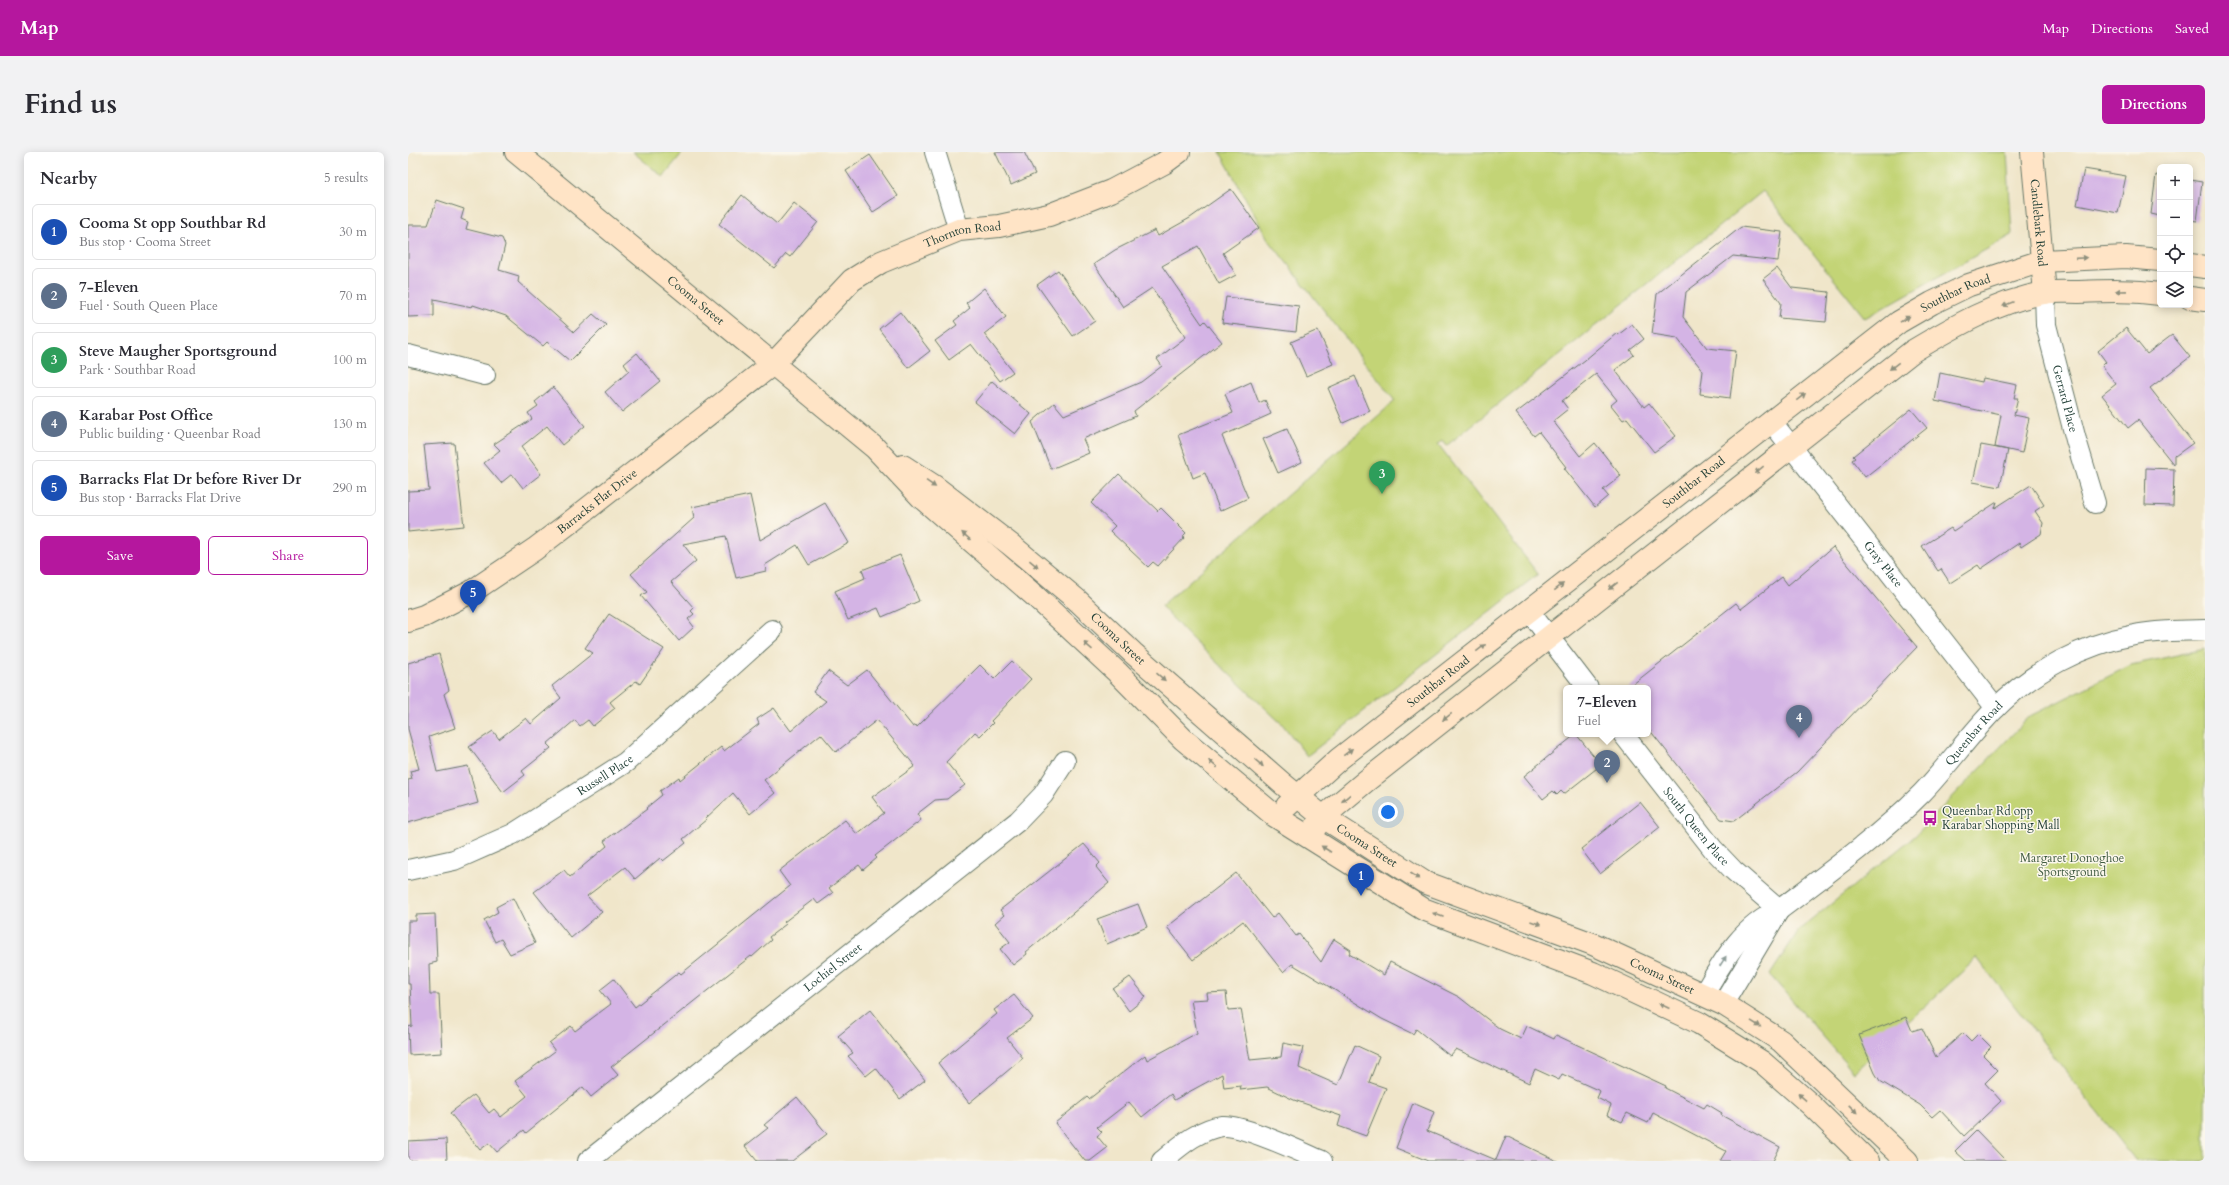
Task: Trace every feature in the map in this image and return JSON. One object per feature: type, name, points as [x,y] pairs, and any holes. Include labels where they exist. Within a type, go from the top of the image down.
[{"type":"main road","name":"Cooma Street","points":[[516,152],[774,363],[875,448],[922,498],[1036,597],[1117,672],[1183,739],[1275,816],[1422,909],[1593,973],[1700,1023],[1762,1062],[1810,1104],[1868,1161]]},
{"type":"main road","name":"Thornton Road","points":[[774,363],[852,280],[881,262],[959,230],[999,226],[1049,215],[1111,191],[1164,163],[1179,152]]},
{"type":"main road","name":"Candlebark Road","points":[[2032,152],[2045,293]]},
{"type":"main road","name":"Southbar Road","points":[[1275,816],[1339,759],[1867,345],[1899,322],[1969,285],[2042,261],[2126,257],[2157,260]]},
{"type":"main road","points":[[2193,265],[2205,267]]},
{"type":"main road","points":[[1308,837],[1323,817],[1549,636],[1913,351],[1946,331],[2015,301],[2045,293],[2134,291],[2157,294]]},
{"type":"main road","points":[[2193,298],[2205,300]]},
{"type":"main road","name":"Barracks Flat Drive","points":[[408,622],[430,613],[471,592],[535,549],[774,363]]},
{"type":"main road","name":"Cooma Street","points":[[875,448],[934,486],[1011,545],[1077,600],[1133,653],[1323,817],[1424,882],[1593,944],[1723,1004],[1781,1041],[1907,1161]]},
{"type":"main road","points":[[1117,672],[1133,653]]},
{"type":"main road","points":[[1700,1023],[1703,995]]},
{"type":"main road","points":[[1700,1023],[1723,1004]]},
{"type":"street","points":[[935,152],[959,230]]},
{"type":"street","name":"Gerrard Place","points":[[2045,293],[2046,325],[2076,440],[2095,503]]},
{"type":"street","points":[[408,355],[485,375]]},
{"type":"street","name":"Gray Place","points":[[1771,421],[1996,708]]},
{"type":"street","points":[[1529,611],[1586,685]]},
{"type":"street","name":"Russell Place","points":[[408,870],[454,860],[513,834],[626,762],[772,630]]},
{"type":"street","name":"Queenbar Road","points":[[1703,995],[1739,939],[1756,922],[1779,910],[1896,817],[1922,793],[1996,708],[2023,684],[2042,671],[2101,643],[2136,634],[2205,630]]},
{"type":"street","name":"South Queen Place","points":[[1626,737],[1717,854],[1779,910]]},
{"type":"street","name":"Lochiel Street","points":[[588,1161],[1018,821],[1043,795],[1065,761]]},
{"type":"street","name":"Queenbar Road","points":[[1723,1004],[1779,910]]},
{"type":"street","points":[[1162,1161],[1182,1145],[1206,1131],[1223,1126],[1262,1136],[1322,1161]]},
{"type":"green space","points":[[633,152],[683,152],[663,177]]},
{"type":"green space","points":[[1220,152],[2007,152],[2012,235],[1865,318],[1763,191],[1446,446],[1442,441],[1438,444],[1538,574],[1307,756],[1283,725],[1189,636],[1161,606],[1395,401],[1268,239]]},
{"type":"green space","name":"Margaret Donoghoe Sportsground","points":[[2205,649],[2205,1161],[2136,1161],[1977,958],[1854,1072],[1770,975],[1799,930],[1915,836],[2030,716],[2131,665]]},
{"type":"building","points":[[995,152],[1024,152],[1035,174],[1011,185]]},
{"type":"building","points":[[870,155],[898,196],[873,212],[846,171]]},
{"type":"building","points":[[2084,169],[2126,176],[2118,213],[2077,205]]},
{"type":"building","points":[[2156,175],[2157,215],[2151,214]]},
{"type":"building","points":[[2193,180],[2202,182],[2197,221],[2193,220]]},
{"type":"building","points":[[1231,189],[1259,228],[1223,253],[1236,275],[1219,284],[1198,246],[1162,266],[1202,324],[1205,321],[1222,342],[1134,411],[1136,416],[1083,439],[1089,453],[1051,469],[1032,422],[1054,403],[1064,415],[1141,382],[1162,366],[1157,359],[1186,337],[1152,288],[1123,307],[1094,264],[1115,250],[1155,230],[1158,236],[1190,218]]},
{"type":"building","points":[[742,195],[777,224],[794,203],[818,222],[790,257],[786,254],[774,268],[719,224]]},
{"type":"building","points":[[437,200],[464,209],[461,219],[468,222],[466,229],[502,238],[505,245],[499,270],[519,276],[518,282],[574,332],[593,314],[606,325],[570,361],[547,342],[543,346],[506,316],[473,305],[472,307],[434,299],[434,316],[408,317],[408,225],[428,225]]},
{"type":"building","points":[[1741,227],[1782,232],[1778,261],[1733,256],[1686,292],[1683,317],[1707,348],[1736,351],[1730,398],[1700,394],[1703,371],[1677,338],[1652,334],[1657,294]]},
{"type":"building","points":[[1777,268],[1792,288],[1829,292],[1826,322],[1779,318],[1781,303],[1763,279]]},
{"type":"building","points":[[1058,270],[1095,321],[1073,336],[1037,285]]},
{"type":"building","points":[[984,288],[1006,317],[984,334],[1013,372],[1000,381],[971,344],[949,360],[935,341],[957,325],[954,321],[970,308],[966,303]]},
{"type":"building","points":[[1226,297],[1299,306],[1296,332],[1222,323]]},
{"type":"building","points":[[900,312],[930,351],[908,368],[879,329]]},
{"type":"building","points":[[1632,324],[1644,339],[1630,350],[1634,355],[1615,370],[1644,407],[1649,403],[1676,436],[1654,452],[1627,418],[1623,420],[1611,405],[1617,400],[1596,374],[1562,401],[1568,409],[1553,421],[1580,456],[1595,443],[1621,476],[1603,490],[1608,496],[1595,507],[1564,468],[1566,467],[1539,432],[1534,436],[1516,413],[1585,360],[1617,333],[1618,335]]},
{"type":"building","points":[[2126,328],[2147,354],[2172,335],[2190,357],[2150,388],[2193,443],[2175,456],[2174,455],[2174,465],[2138,420],[2128,428],[2102,395],[2116,384],[2102,366],[2106,362],[2098,351]]},
{"type":"building","points":[[1318,330],[1333,364],[1306,376],[1291,342]]},
{"type":"building","points":[[637,353],[660,381],[622,412],[605,392],[629,371],[624,364]]},
{"type":"building","points":[[1940,373],[1982,382],[1983,378],[2017,385],[2014,398],[2018,398],[2014,415],[2029,418],[2022,453],[1995,447],[2001,415],[1935,401]]},
{"type":"building","points":[[1355,376],[1370,411],[1343,423],[1328,388]]},
{"type":"building","points":[[992,381],[1031,414],[1015,434],[975,402]]},
{"type":"building","points":[[1251,382],[1259,403],[1265,400],[1271,414],[1222,436],[1248,498],[1220,511],[1205,473],[1193,478],[1178,435],[1233,413],[1225,394]]},
{"type":"building","points":[[553,387],[585,426],[562,445],[547,426],[521,447],[541,474],[523,488],[512,474],[501,483],[484,463],[500,450],[494,444],[532,419],[528,413],[538,406],[535,402]]},
{"type":"building","points":[[1911,409],[1927,428],[1865,477],[1852,460],[1855,458],[1853,456]]},
{"type":"building","points":[[1287,429],[1302,462],[1278,473],[1263,439]]},
{"type":"building","points":[[454,443],[464,526],[408,532],[408,491],[429,490],[424,445]]},
{"type":"building","points":[[1981,445],[2008,450],[2000,487],[1973,482]]},
{"type":"building","points":[[2146,468],[2174,469],[2173,506],[2145,505]]},
{"type":"building","points":[[1119,474],[1158,511],[1161,508],[1186,533],[1183,536],[1185,537],[1158,566],[1153,562],[1148,567],[1110,531],[1115,526],[1091,503]]},
{"type":"building","points":[[2031,485],[2044,505],[2035,511],[2043,523],[2041,534],[2021,547],[2019,543],[1981,569],[1978,565],[1950,583],[1941,569],[1938,571],[1922,546],[1951,528],[1953,531],[1997,502],[1995,508]]},
{"type":"building","points":[[750,495],[760,540],[825,503],[849,543],[809,565],[797,545],[765,565],[766,571],[736,578],[726,536],[683,544],[696,561],[671,582],[694,608],[691,611],[694,614],[688,619],[694,627],[679,641],[641,596],[647,592],[631,574],[694,518],[692,507]]},
{"type":"building","points":[[1833,547],[1917,647],[1797,772],[1734,821],[1721,819],[1651,732],[1651,685],[1632,685],[1736,603],[1741,609],[1782,577],[1788,585]]},
{"type":"building","points":[[900,555],[919,601],[882,617],[878,608],[848,620],[835,591],[865,578],[862,570]]},
{"type":"building","points":[[609,614],[664,649],[640,684],[636,681],[610,702],[615,708],[593,726],[588,720],[580,726],[575,720],[547,744],[551,748],[522,771],[525,775],[503,792],[469,747],[493,731],[499,739],[526,718],[531,724],[561,698],[552,686],[593,653],[585,648]]},
{"type":"building","points":[[439,654],[449,690],[444,694],[455,728],[429,737],[437,772],[468,766],[478,803],[408,823],[408,780],[412,779],[410,771],[419,769],[408,729],[408,663]]},
{"type":"building","points":[[1012,661],[1031,679],[991,721],[993,723],[980,736],[975,732],[946,762],[965,785],[947,799],[935,800],[917,814],[921,820],[875,856],[877,858],[863,870],[859,865],[829,888],[833,893],[818,904],[814,899],[784,922],[786,924],[769,937],[771,940],[752,957],[751,956],[611,1067],[618,1075],[591,1097],[583,1087],[526,1133],[524,1130],[497,1152],[489,1143],[480,1150],[450,1113],[474,1095],[489,1113],[494,1109],[501,1117],[527,1096],[515,1081],[555,1051],[549,1043],[571,1026],[575,1031],[611,1004],[600,990],[614,979],[635,1007],[679,972],[681,974],[790,886],[779,871],[845,820],[857,834],[884,813],[872,797],[915,766],[877,720],[836,752],[821,734],[764,780],[775,793],[750,814],[733,793],[706,818],[707,819],[683,839],[686,843],[663,861],[660,858],[635,879],[625,867],[587,896],[602,912],[571,938],[534,892],[564,870],[570,877],[607,846],[604,841],[647,809],[646,808],[662,795],[660,791],[679,777],[680,780],[721,747],[724,751],[759,724],[757,719],[774,708],[791,731],[826,701],[813,692],[828,671],[847,685],[867,670],[913,727],[916,725],[917,727],[980,665],[994,679]]},
{"type":"building","points":[[1572,737],[1578,737],[1601,765],[1564,794],[1561,791],[1557,795],[1553,791],[1543,799],[1524,776]]},
{"type":"building","points":[[1640,802],[1660,827],[1600,874],[1581,849]]},
{"type":"building","points":[[1084,844],[1100,863],[1096,867],[1109,883],[1026,952],[1027,954],[1013,965],[1000,949],[1010,942],[995,923],[1004,915],[1000,910]]},
{"type":"building","points":[[1236,873],[1272,918],[1278,913],[1296,936],[1299,934],[1321,962],[1334,939],[1351,950],[1349,954],[1384,975],[1390,962],[1459,997],[1500,1029],[1521,1039],[1527,1026],[1554,1039],[1556,1035],[1666,1086],[1665,1088],[1704,1108],[1707,1104],[1722,1113],[1721,1115],[1780,1147],[1773,1161],[1720,1161],[1726,1151],[1653,1113],[1648,1123],[1627,1113],[1622,1122],[1607,1115],[1611,1105],[1597,1098],[1600,1091],[1562,1074],[1559,1080],[1535,1069],[1529,1083],[1456,1049],[1450,1056],[1416,1029],[1413,1034],[1382,1019],[1292,964],[1283,972],[1243,921],[1193,960],[1167,927]]},
{"type":"building","points":[[513,898],[535,943],[510,954],[501,939],[495,942],[484,920],[498,912],[496,907]]},
{"type":"building","points":[[1138,904],[1147,927],[1107,944],[1097,919]]},
{"type":"building","points":[[435,914],[437,962],[429,964],[430,994],[439,994],[442,1053],[409,1055],[408,1027],[412,1026],[410,984],[408,984],[408,921],[416,921],[416,915]]},
{"type":"building","points":[[1130,977],[1146,997],[1129,1011],[1113,989]]},
{"type":"building","points":[[1226,992],[1228,1010],[1241,1009],[1250,1060],[1281,1057],[1283,1043],[1303,1047],[1299,1068],[1338,1085],[1355,1045],[1379,1056],[1369,1082],[1386,1088],[1366,1136],[1338,1126],[1341,1116],[1294,1100],[1267,1087],[1240,1090],[1241,1086],[1224,1088],[1222,1074],[1174,1100],[1171,1094],[1142,1117],[1129,1102],[1097,1127],[1102,1132],[1097,1136],[1107,1148],[1090,1161],[1085,1161],[1055,1123],[1087,1097],[1089,1099],[1145,1055],[1147,1060],[1197,1033],[1191,1000],[1208,999],[1207,993]]},
{"type":"building","points":[[1014,995],[1033,1018],[1007,1038],[1023,1058],[969,1103],[938,1063],[997,1014],[994,1010]]},
{"type":"building","points":[[870,1010],[925,1080],[900,1099],[876,1068],[866,1076],[848,1056],[853,1053],[838,1036]]},
{"type":"building","points":[[1906,1017],[1912,1031],[1922,1028],[1936,1057],[1963,1033],[1971,1041],[1978,1034],[1991,1047],[1983,1055],[1998,1070],[1985,1083],[2001,1101],[1964,1136],[1940,1110],[1932,1117],[1920,1105],[1880,1081],[1875,1073],[1859,1035]]},
{"type":"building","points":[[797,1097],[827,1134],[792,1161],[757,1161],[745,1146],[768,1128],[764,1125]]},
{"type":"building","points":[[1413,1103],[1434,1112],[1427,1131],[1496,1160],[1506,1136],[1557,1161],[1428,1161],[1396,1148]]},
{"type":"building","points":[[1976,1130],[2006,1161],[1966,1161],[1955,1151]]},
{"type":"building","points":[[446,1139],[447,1161],[408,1161],[408,1141]]},
{"type":"place","name":"Steve Maugher Sportsground","points":[[1382,494]]},
{"type":"place","name":"Barracks Flat Dr before River Dr","points":[[473,613]]},
{"type":"place","name":"Karabar Post Office","points":[[1799,738]]},
{"type":"place","name":"7-Eleven","points":[[1607,783]]},
{"type":"place","name":"Queenbar Rd opp Karabar Shopping Mall","points":[[1930,818]]},
{"type":"place","name":"Cooma St opp Southbar Rd","points":[[1361,896]]}]
